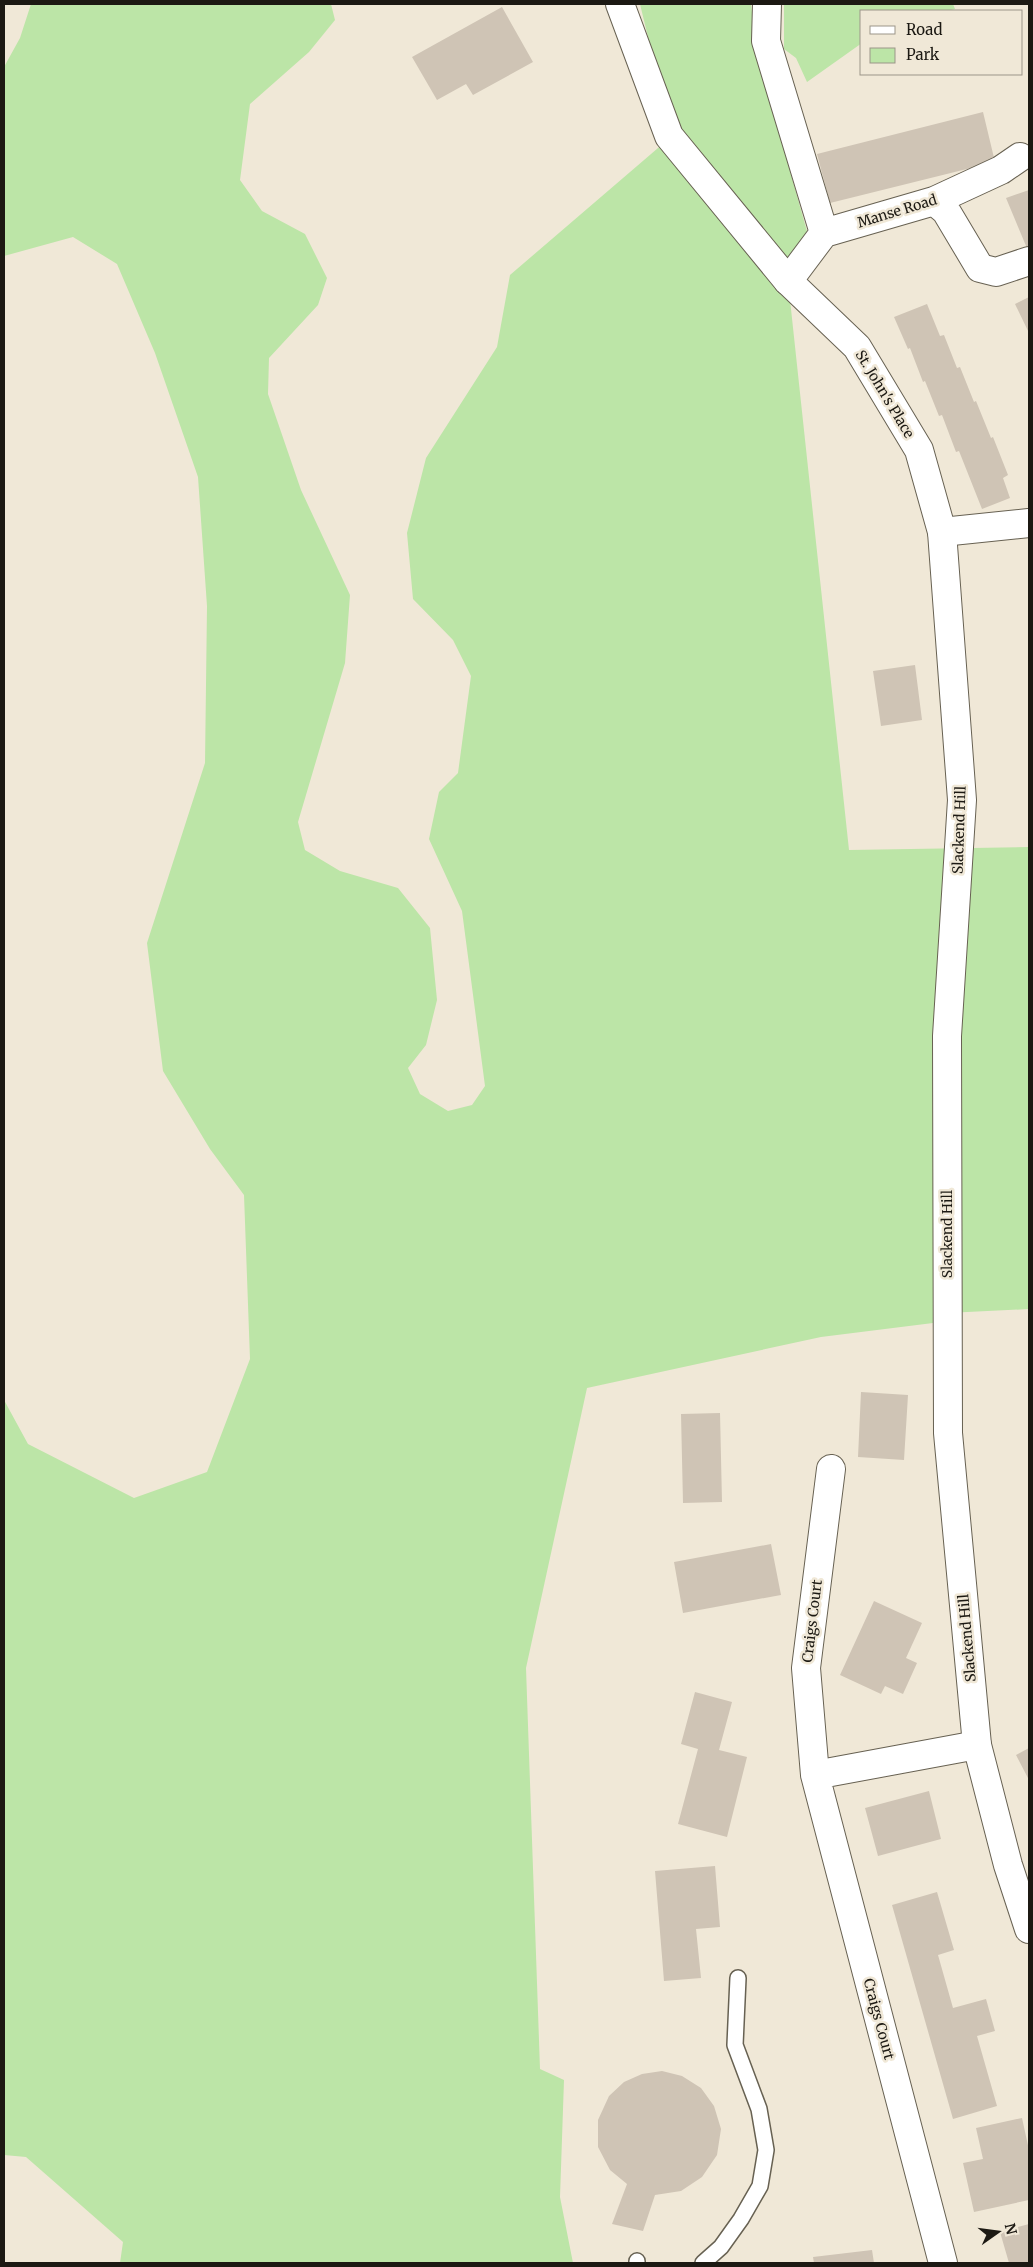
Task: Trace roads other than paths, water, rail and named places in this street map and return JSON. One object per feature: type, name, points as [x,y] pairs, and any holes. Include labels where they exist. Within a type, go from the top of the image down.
[{"type":"main road","name":"St. John's Place","points":[[620,4],[669,136],[788,281],[858,347],[919,450],[942,532]]},
{"type":"main road","points":[[767,4],[766,41],[824,233],[788,281]]},
{"type":"main road","name":"Manse Road","points":[[824,233],[934,201],[1001,170],[1020,157]]},
{"type":"main road","points":[[934,201],[946,211],[980,268],[996,272],[1029,261]]},
{"type":"main road","points":[[942,532],[1029,523]]},
{"type":"main road","name":"Slackend Hill","points":[[942,532],[962,800],[947,1036],[948,1432],[977,1745],[1008,1865],[1029,1929]]},
{"type":"main road","name":"Craigs Court","points":[[831,1469],[806,1668],[816,1775],[943,2263]]},
{"type":"main road","points":[[816,1775],[977,1745]]},
{"type":"lane","points":[[702,2263],[721,2247],[741,2219],[760,2186],[766,2150],[760,2109],[735,2045],[738,1978]]}]
